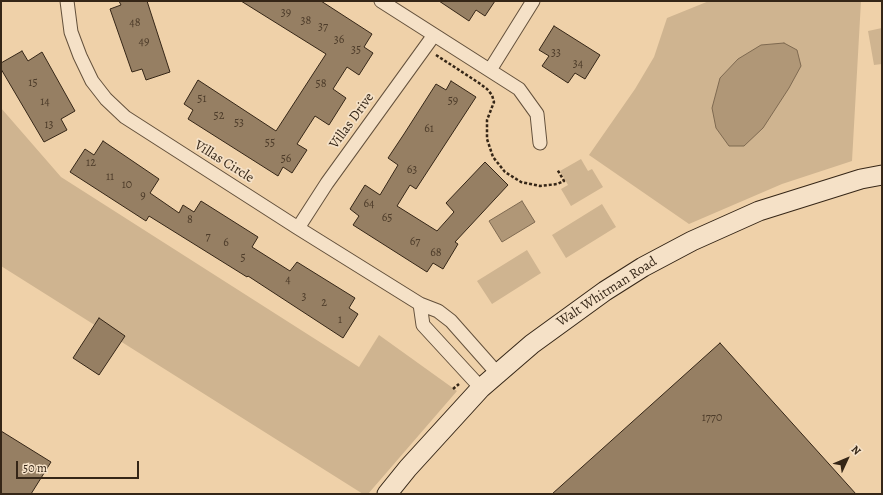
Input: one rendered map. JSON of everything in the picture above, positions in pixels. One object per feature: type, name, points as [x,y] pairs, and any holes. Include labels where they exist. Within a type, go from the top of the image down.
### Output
[{"type":"main road","name":"Walt Whitman Road","points":[[387,494],[408,468],[481,388],[497,373],[532,344],[605,290],[643,267],[692,241],[759,211],[861,179],[882,175]]},
{"type":"street","name":"Villas Circle","points":[[67,1],[71,32],[92,81],[106,99],[124,117],[420,304],[438,311],[451,321],[497,373]]},
{"type":"street","points":[[381,1],[519,89],[537,114],[540,143]]},
{"type":"street","points":[[490,70],[533,1]]},
{"type":"street","name":"Villas Drive","points":[[298,228],[327,183],[434,35]]},
{"type":"street","points":[[420,304],[423,325],[481,388]]},
{"type":"path","points":[[435,55],[479,83],[492,95],[494,102],[487,120],[487,139],[493,157],[505,172],[521,182],[540,186],[557,184],[564,181],[557,169]]},
{"type":"shaded area","points":[[709,1],[861,1],[852,161],[782,184],[689,224],[589,155],[635,89],[654,57],[667,18]]},
{"type":"shaded area","points":[[882,28],[882,64],[874,65],[868,31]]},
{"type":"shaded area","points":[[784,43],[797,50],[801,66],[789,88],[763,128],[744,146],[729,146],[716,128],[712,108],[720,78],[738,59],[761,45]]},
{"type":"shaded area","points":[[1,108],[61,177],[359,367],[379,335],[457,391],[368,494],[363,494],[1,266]]},
{"type":"shaded area","points":[[581,159],[588,171],[592,169],[603,187],[571,206],[561,189],[568,185],[560,171]]},
{"type":"shaded area","points":[[522,201],[535,222],[502,242],[489,221]]},
{"type":"shaded area","points":[[602,204],[616,227],[566,258],[552,235]]},
{"type":"shaded area","points":[[527,250],[541,273],[492,304],[477,281]]},
{"type":"building","points":[[119,1],[147,1],[170,72],[146,80],[142,69],[132,72],[110,9],[121,5]]},
{"type":"building","points":[[241,1],[321,1],[372,34],[364,47],[373,53],[359,75],[347,67],[333,89],[346,98],[329,125],[315,116],[297,144],[307,150],[292,173],[283,167],[278,176],[188,119],[193,110],[184,104],[198,80],[276,131],[326,54]]},
{"type":"building","points":[[439,1],[495,1],[485,16],[476,10],[469,21]]},
{"type":"building","points":[[554,26],[600,55],[585,79],[575,73],[568,83],[542,66],[549,56],[539,50]]},
{"type":"building","points":[[22,51],[28,61],[42,52],[75,111],[61,119],[67,130],[44,142],[1,69],[1,63]]},
{"type":"building","points":[[451,81],[476,97],[416,189],[410,185],[397,206],[437,231],[454,212],[446,203],[485,162],[508,185],[455,242],[458,244],[443,269],[433,263],[427,272],[353,225],[359,216],[350,209],[365,185],[380,195],[398,165],[388,158],[436,84],[446,90]]},
{"type":"building","points":[[103,141],[159,179],[150,193],[179,213],[183,205],[194,212],[201,201],[258,237],[252,247],[290,271],[297,262],[355,298],[349,308],[358,314],[343,338],[248,276],[247,277],[149,216],[146,221],[70,172],[85,149],[94,155]]},
{"type":"building","points":[[99,318],[125,336],[99,375],[73,358]]},
{"type":"building","points":[[720,343],[856,494],[552,494]]},
{"type":"building","points":[[1,431],[51,462],[31,494],[1,494]]}]
